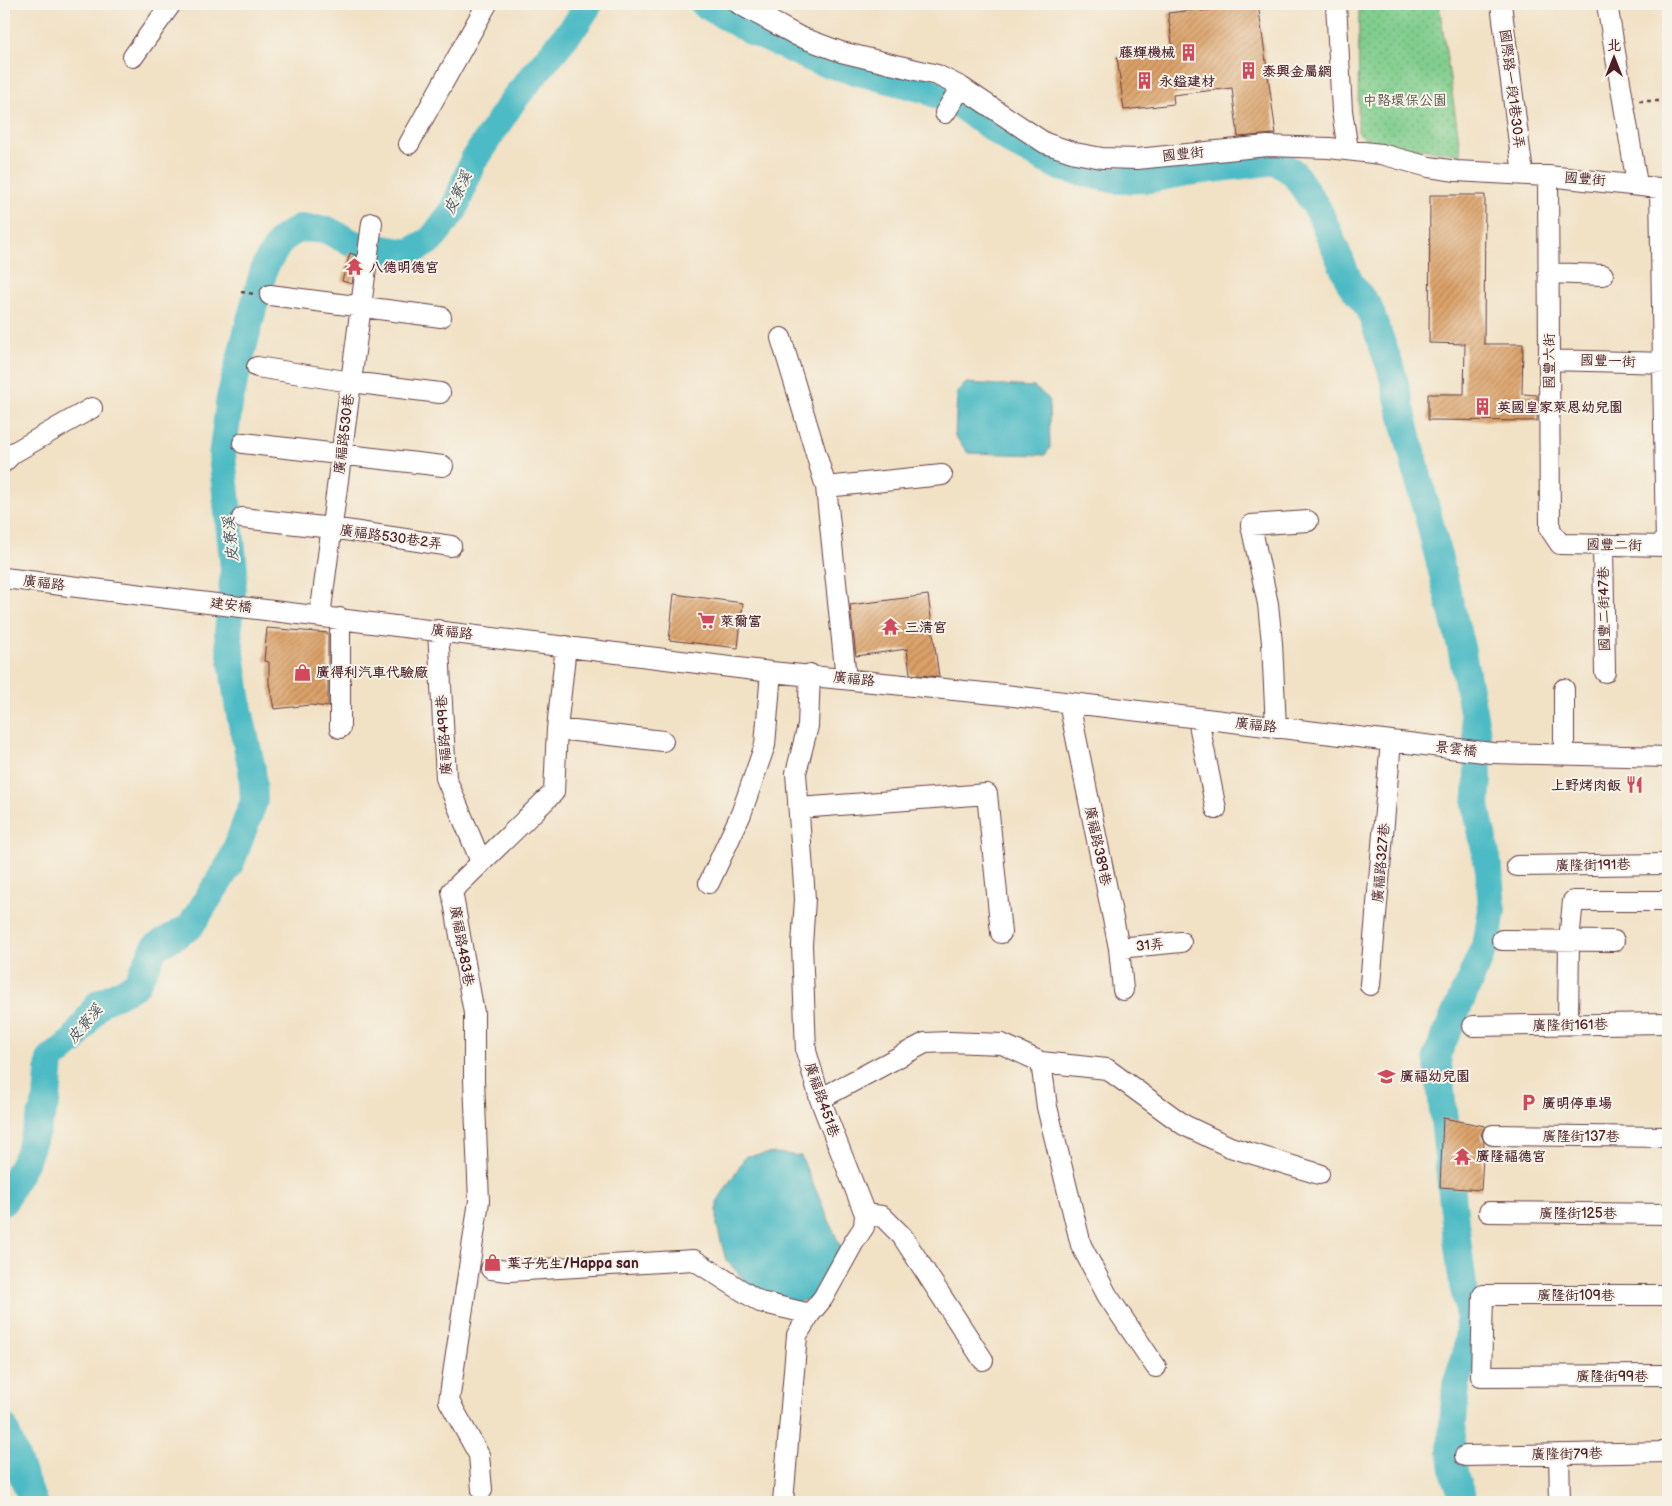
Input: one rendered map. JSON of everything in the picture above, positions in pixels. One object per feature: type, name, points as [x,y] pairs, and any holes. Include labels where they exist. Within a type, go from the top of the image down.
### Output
[{"type":"street","points":[[133,57],[171,4]]},
{"type":"street","points":[[409,144],[487,4]]},
{"type":"street","name":"國豐街","points":[[738,4],[798,36],[841,52],[937,75],[961,87],[1045,143],[1074,153],[1102,158],[1137,159],[1267,146],[1348,150],[1381,154],[1429,168],[1548,176],[1664,188]]},
{"type":"street","points":[[1336,4],[1342,111],[1348,150]]},
{"type":"street","name":"國際路一段1巷30弄","points":[[1501,4],[1523,174]]},
{"type":"street","points":[[1607,4],[1637,184]]},
{"type":"street","points":[[945,112],[961,87]]},
{"type":"street","name":"國豐六街","points":[[1548,176],[1550,529],[1560,544]]},
{"type":"street","points":[[1664,188],[1667,546]]},
{"type":"street","name":"廣福路530巷","points":[[340,728],[330,617],[332,528],[372,224]]},
{"type":"street","points":[[1548,273],[1604,275]]},
{"type":"street","points":[[270,295],[441,316]]},
{"type":"street","points":[[780,338],[826,488],[846,678]]},
{"type":"street","name":"國豐一街","points":[[1548,360],[1666,363]]},
{"type":"street","points":[[257,367],[351,382],[440,393]]},
{"type":"street","points":[[4,462],[13,453],[92,408]]},
{"type":"street","points":[[243,443],[443,466]]},
{"type":"street","points":[[826,488],[942,475]]},
{"type":"street","name":"廣福路530巷2弄","points":[[242,518],[332,528],[451,546]]},
{"type":"street","points":[[1276,728],[1268,604],[1251,525],[1308,521]]},
{"type":"street","name":"國豐二街","points":[[1560,544],[1667,546]]},
{"type":"street","name":"國豐二街47巷","points":[[1602,545],[1605,672]]},
{"type":"street","name":"廣福路","points":[[4,578],[173,599]]},
{"type":"street","name":"建安橋","points":[[173,599],[288,612]]},
{"type":"street","name":"廣福路","points":[[288,612],[771,672],[810,674],[1420,744]]},
{"type":"street","name":"廣福路499巷","points":[[438,630],[446,778],[481,862]]},
{"type":"street","name":"廣福路483巷","points":[[482,1490],[479,1454],[449,1401],[479,1201],[474,1080],[474,1013],[452,891],[554,792],[557,729],[566,646]]},
{"type":"street","points":[[709,883],[741,814],[765,745],[771,672]]},
{"type":"street","name":"廣福路451巷","points":[[810,674],[808,726],[796,773],[805,899],[802,945],[806,1051],[820,1099],[865,1214]]},
{"type":"street","points":[[1564,689],[1564,755],[1668,757]]},
{"type":"street","name":"廣福路389巷","points":[[1069,703],[1119,948],[1123,990]]},
{"type":"street","points":[[1198,719],[1216,809]]},
{"type":"street","points":[[557,729],[662,741]]},
{"type":"street","name":"廣福路327巷","points":[[1370,985],[1391,740]]},
{"type":"street","name":"景雲橋","points":[[1420,744],[1492,753],[1564,755]]},
{"type":"street","points":[[799,808],[987,794],[1001,933]]},
{"type":"street","name":"廣隆街191巷","points":[[1517,866],[1668,864]]},
{"type":"street","points":[[1568,1025],[1569,940],[1573,901],[1668,901]]},
{"type":"street","points":[[1502,940],[1614,941]]},
{"type":"street","name":"31弄","points":[[1119,948],[1182,942]]},
{"type":"street","name":"廣隆街161巷","points":[[1473,1026],[1668,1023]]},
{"type":"street","points":[[820,1099],[925,1043],[1002,1044],[1041,1062],[1107,1069],[1184,1125],[1230,1147],[1319,1174]]},
{"type":"street","points":[[1041,1062],[1047,1106],[1081,1245],[1108,1294],[1156,1367]]},
{"type":"street","name":"廣隆街137巷","points":[[1493,1135],[1668,1136]]},
{"type":"street","name":"廣隆街125巷","points":[[1489,1212],[1668,1214]]},
{"type":"street","points":[[783,1502],[796,1335],[823,1298],[864,1227],[865,1214],[882,1216],[902,1236],[983,1360]]},
{"type":"street","points":[[491,1269],[509,1271],[694,1260],[760,1302],[810,1314]]},
{"type":"street","name":"廣隆街109巷","points":[[1480,1376],[1483,1295],[1668,1295]]},
{"type":"street","name":"廣隆街99巷","points":[[1480,1376],[1668,1376]]},
{"type":"street","name":"廣隆街79巷","points":[[1465,1456],[1668,1452]]},
{"type":"street","points":[[1559,1454],[1560,1502]]},
{"type":"path","points":[[1623,102],[1668,101]]},
{"type":"green space","name":"中路環保公園","points":[[1354,4],[1439,4],[1461,154],[1369,143],[1358,132],[1359,9]]},
{"type":"water","points":[[966,383],[1034,387],[1049,399],[1050,448],[1045,455],[968,453],[955,436],[957,392]]},
{"type":"water","points":[[776,1153],[801,1156],[841,1248],[817,1295],[792,1305],[761,1298],[726,1260],[717,1226],[717,1202],[746,1156]]},
{"type":"building","points":[[1258,4],[1276,134],[1238,137],[1232,88],[1173,95],[1174,104],[1124,110],[1117,57],[1173,51],[1168,13],[1201,9],[1201,11]]},
{"type":"building","points":[[1430,195],[1485,195],[1484,344],[1523,344],[1522,394],[1537,395],[1537,421],[1428,420],[1428,394],[1464,394],[1465,344],[1429,343]]},
{"type":"building","points":[[350,253],[356,255],[352,284],[342,281]]},
{"type":"building","name":"萊爾富","points":[[674,594],[743,603],[738,648],[669,640]]},
{"type":"building","name":"三清宮","points":[[928,595],[939,677],[910,674],[907,649],[856,656],[850,605]]},
{"type":"building","name":"廣得利汽車代驗廠","points":[[267,628],[328,633],[328,707],[310,705],[274,709],[269,683],[269,662],[264,661]]},
{"type":"building","name":"廣隆福德宮","points":[[1443,1118],[1485,1126],[1481,1134],[1484,1142],[1481,1190],[1440,1187]]},
{"type":"waterway","name":"皮寮溪","points":[[4,1201],[27,1157],[47,1099],[50,1060],[74,1040],[98,1004],[136,985],[155,947],[190,927],[231,862],[254,801],[252,769],[239,710],[228,633],[234,569],[222,456],[230,398],[265,266],[282,239],[300,228],[327,230],[354,244],[408,253],[431,240],[454,210],[473,161],[514,99],[576,24],[589,4]]},
{"type":"waterway","points":[[704,4],[751,31],[817,61],[927,90],[961,106],[1015,144],[1060,167],[1117,180],[1150,179],[1187,172],[1276,161],[1294,173],[1319,211],[1350,283],[1369,308],[1391,369],[1461,647],[1477,733],[1478,780],[1476,805],[1489,870],[1492,909],[1487,941],[1437,1055],[1456,1231],[1463,1285],[1468,1307],[1469,1327],[1466,1355],[1456,1385],[1451,1450],[1455,1477],[1464,1502]]},
{"type":"waterway","name":"皮寮溪","points":[[4,1427],[33,1502]]},
{"type":"place","name":"藤輝機械","points":[[1189,52]]},
{"type":"place","name":"泰興金屬網","points":[[1248,71]]},
{"type":"place","name":"永鎰建材","points":[[1145,81]]},
{"type":"place","name":"八德明德宮","points":[[355,267]]},
{"type":"place","name":"英國皇家萊恩幼兒園","points":[[1483,407]]},
{"type":"place","name":"萊爾富","points":[[706,621]]},
{"type":"place","name":"三清宮","points":[[891,627]]},
{"type":"place","name":"廣得利汽車代驗廠","points":[[302,672]]},
{"type":"place","name":"上野烤肉飯","points":[[1635,785]]},
{"type":"place","name":"廣福幼兒園","points":[[1386,1076]]},
{"type":"place","name":"廣明停車場","points":[[1528,1103]]},
{"type":"place","name":"廣隆福德宮","points":[[1462,1156]]},
{"type":"place","name":"葉子先生/Happa san","points":[[493,1263]]}]
